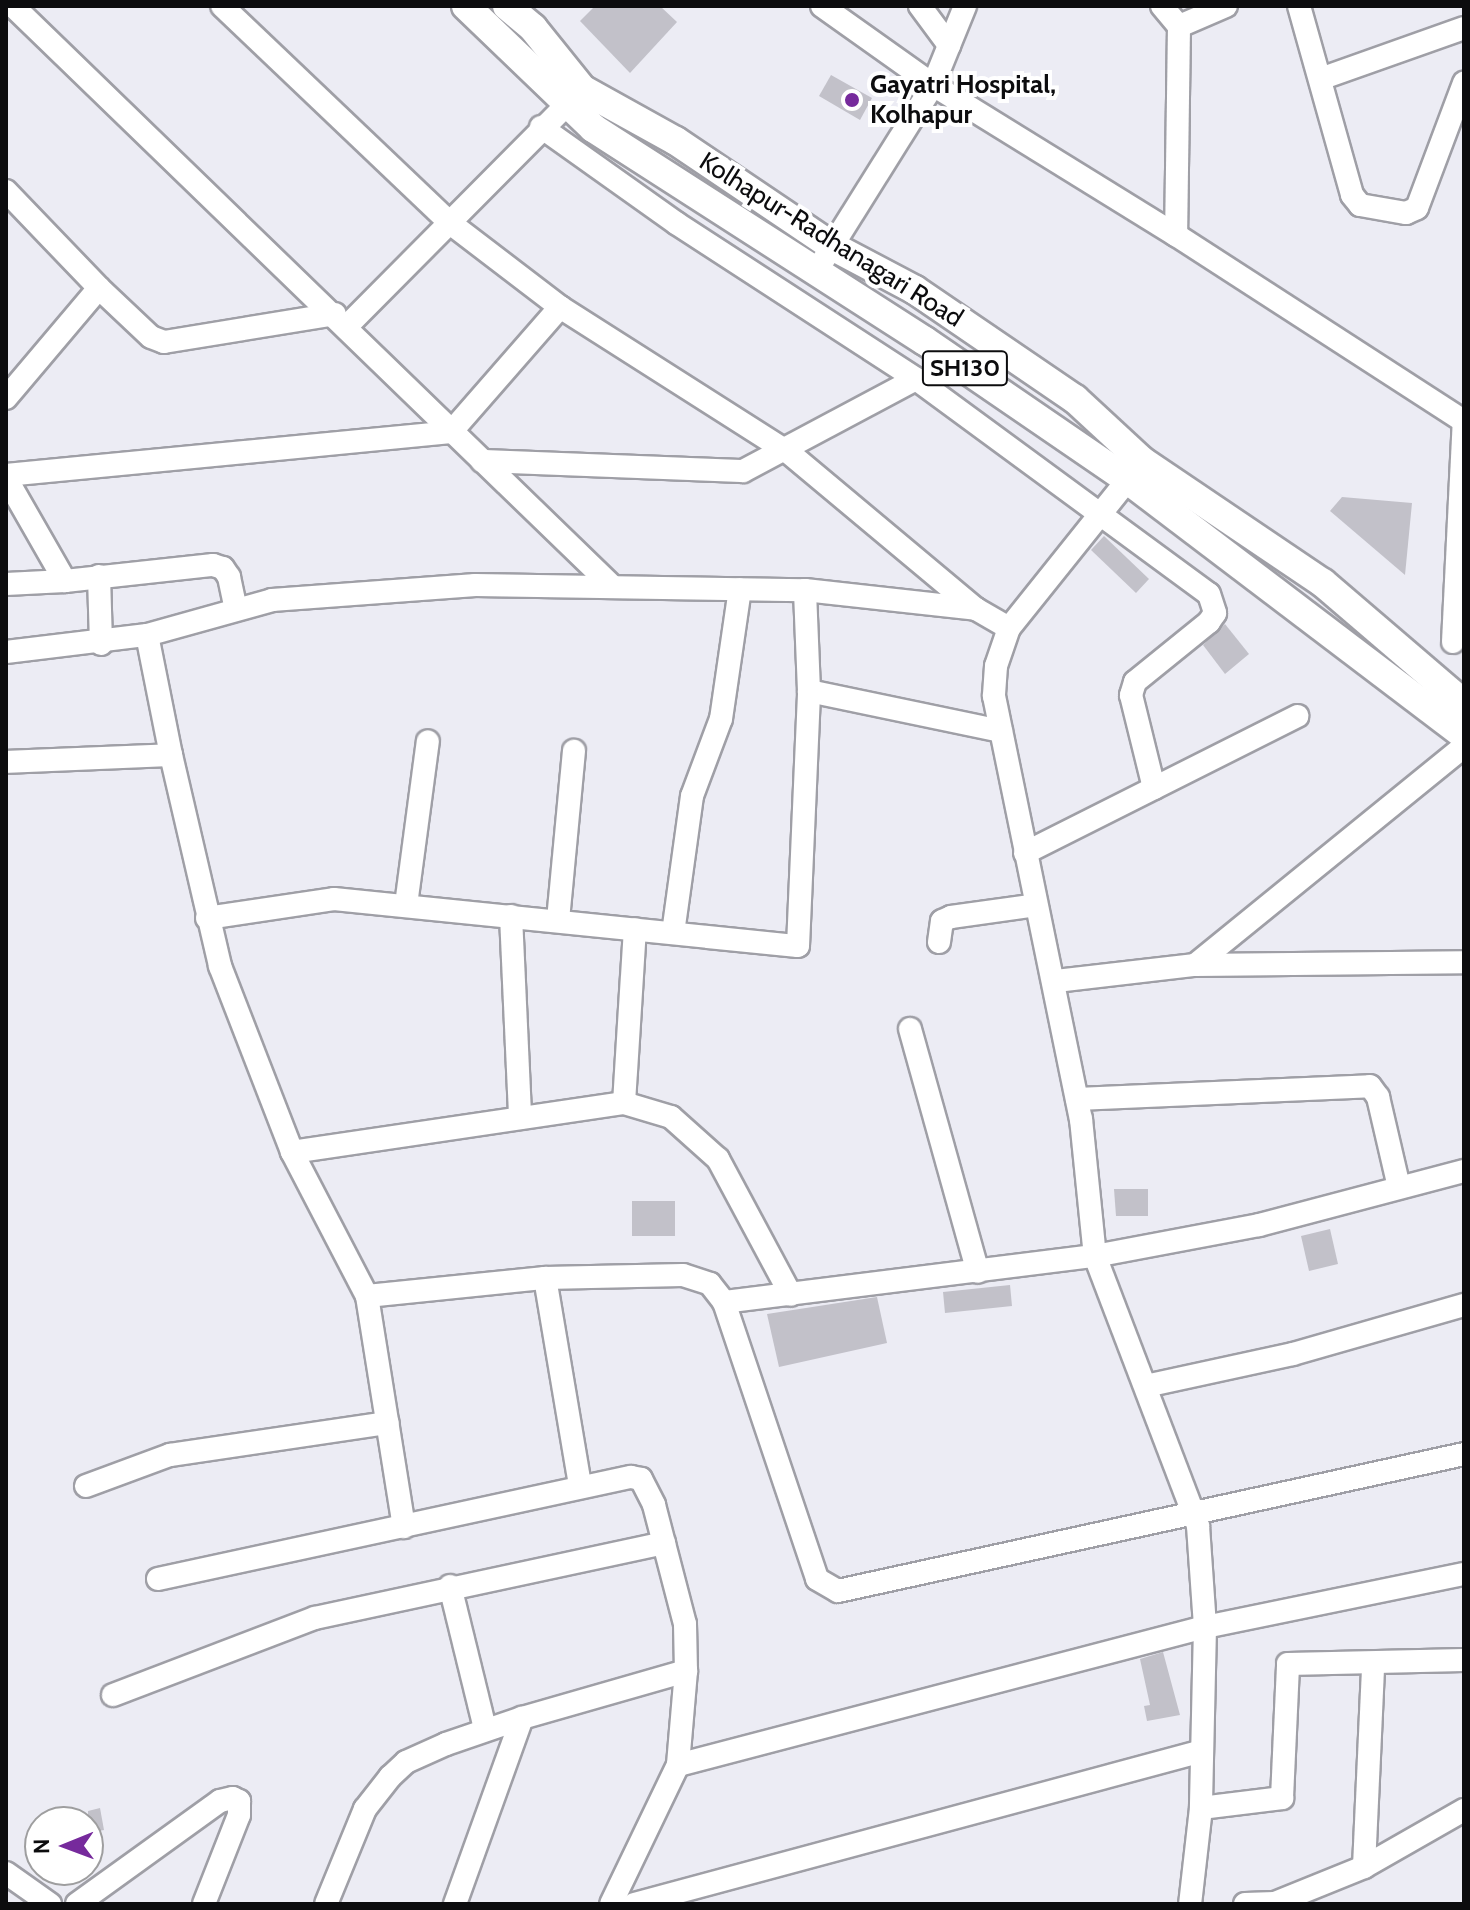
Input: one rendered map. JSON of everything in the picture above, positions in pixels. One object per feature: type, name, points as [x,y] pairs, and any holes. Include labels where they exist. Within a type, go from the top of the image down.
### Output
[{"type":"main road","name":"SH130","points":[[466,6],[574,97],[593,128],[817,273],[1135,470],[1464,735]]},
{"type":"main road","name":"Kolhapur-Radhanagari Road","points":[[507,6],[533,28],[574,97],[676,141],[830,245],[915,290],[1075,399],[1135,470],[1323,583],[1464,704]]},
{"type":"street","points":[[13,6],[341,319],[451,432],[612,586]]},
{"type":"street","points":[[222,6],[449,222],[560,307],[788,452],[976,609],[1009,628]]},
{"type":"street","points":[[822,6],[933,85],[1176,235],[1464,420],[1453,642]]},
{"type":"street","points":[[920,6],[949,45]]},
{"type":"street","points":[[817,273],[830,245],[933,85],[965,6]]},
{"type":"street","points":[[1162,6],[1181,16],[1226,6]]},
{"type":"street","points":[[1299,6],[1323,78],[1352,195],[1373,210],[1406,213],[1417,208],[1464,83]]},
{"type":"street","points":[[1176,235],[1181,16]]},
{"type":"street","points":[[1323,78],[1464,28]]},
{"type":"street","points":[[6,191],[99,288],[151,337],[164,342],[341,319],[449,222],[574,97]]},
{"type":"street","points":[[541,127],[676,223],[916,379],[1214,603],[1209,622],[1135,682],[1131,711],[1154,788]]},
{"type":"street","points":[[6,398],[99,288]]},
{"type":"street","points":[[65,581],[6,477],[451,432],[560,307]]},
{"type":"street","points":[[482,461],[743,471],[788,452],[916,379]]},
{"type":"street","points":[[1135,470],[1101,517],[1009,628],[994,682],[1025,853],[1056,981],[1077,1099],[1095,1256],[1193,1510],[1205,1627],[1201,1808],[1190,1904]]},
{"type":"street","points":[[6,584],[223,568],[236,609]]},
{"type":"street","points":[[99,576],[101,644]]},
{"type":"street","points":[[6,652],[101,644],[147,635],[272,600],[475,585],[805,590],[976,609]]},
{"type":"street","points":[[673,933],[692,796],[719,726],[740,589]]},
{"type":"street","points":[[207,918],[316,899],[406,905],[798,946],[809,691],[805,590]]},
{"type":"street","points":[[147,635],[207,918],[292,1152],[367,1296],[404,1527]]},
{"type":"street","points":[[809,691],[1001,731]]},
{"type":"street","points":[[1025,853],[1297,716]]},
{"type":"street","points":[[406,905],[428,741]]},
{"type":"street","points":[[1195,965],[1464,746]]},
{"type":"street","points":[[558,920],[574,751]]},
{"type":"street","points":[[6,762],[171,755]]},
{"type":"street","points":[[939,942],[938,929],[951,917],[1036,905]]},
{"type":"street","points":[[511,916],[520,1118]]},
{"type":"street","points":[[624,1103],[635,929]]},
{"type":"street","points":[[1056,981],[1195,965],[1464,962]]},
{"type":"street","points":[[910,1029],[978,1272]]},
{"type":"street","points":[[1077,1099],[1370,1086],[1378,1097],[1399,1187]]},
{"type":"street","points":[[292,1152],[624,1103],[671,1117],[718,1159],[791,1295]]},
{"type":"street","points":[[724,1302],[1095,1256],[1259,1225],[1464,1171]]},
{"type":"street","points":[[367,1296],[545,1278],[683,1275],[710,1284],[724,1302],[817,1579],[826,1588],[849,1589],[1193,1510],[1464,1454]]},
{"type":"street","points":[[545,1278],[580,1486]]},
{"type":"street","points":[[1146,1386],[1293,1354],[1464,1305]]},
{"type":"street","points":[[86,1486],[170,1455],[388,1423]]},
{"type":"street","points":[[158,1579],[580,1486],[641,1479],[664,1543],[685,1624],[686,1671],[678,1765],[611,1904]]},
{"type":"street","points":[[113,1695],[315,1618],[450,1586],[664,1543]]},
{"type":"street","points":[[678,1765],[1205,1627],[1464,1574]]},
{"type":"street","points":[[450,1586],[485,1729]]},
{"type":"street","points":[[1201,1808],[1282,1798],[1288,1664],[1373,1665],[1464,1660]]},
{"type":"street","points":[[1364,1867],[1373,1665]]},
{"type":"street","points":[[326,1904],[365,1809],[406,1762],[485,1729],[686,1671]]},
{"type":"street","points":[[455,1904],[522,1718]]},
{"type":"street","points":[[634,1904],[1202,1751]]},
{"type":"street","points":[[77,1904],[220,1801],[233,1798],[239,1801],[239,1815],[204,1904]]},
{"type":"street","points":[[1245,1904],[1275,1903],[1364,1867],[1464,1810]]},
{"type":"street","points":[[6,1873],[50,1904]]},
{"type":"building","points":[[595,6],[660,6],[677,22],[630,73],[580,21]]},
{"type":"building","points":[[831,75],[872,98],[860,120],[819,96]]},
{"type":"building","points":[[1342,497],[1412,503],[1405,575],[1330,511]]},
{"type":"building","points":[[1104,536],[1149,579],[1136,593],[1091,550]]},
{"type":"building","points":[[1225,624],[1249,654],[1225,674],[1203,645]]},
{"type":"building","points":[[1114,1189],[1148,1189],[1148,1216],[1116,1216]]},
{"type":"building","points":[[632,1201],[675,1201],[675,1236],[632,1236]]},
{"type":"building","points":[[1330,1229],[1338,1264],[1309,1271],[1301,1236]]},
{"type":"building","points":[[1010,1285],[1012,1306],[945,1313],[943,1292]]},
{"type":"building","points":[[877,1297],[887,1343],[779,1367],[767,1314]]},
{"type":"building","points":[[1163,1652],[1180,1715],[1147,1721],[1144,1706],[1150,1705],[1140,1659]]},
{"type":"place","name":"Gayatri Hospital, Kolhapur","points":[[852,100]]}]
